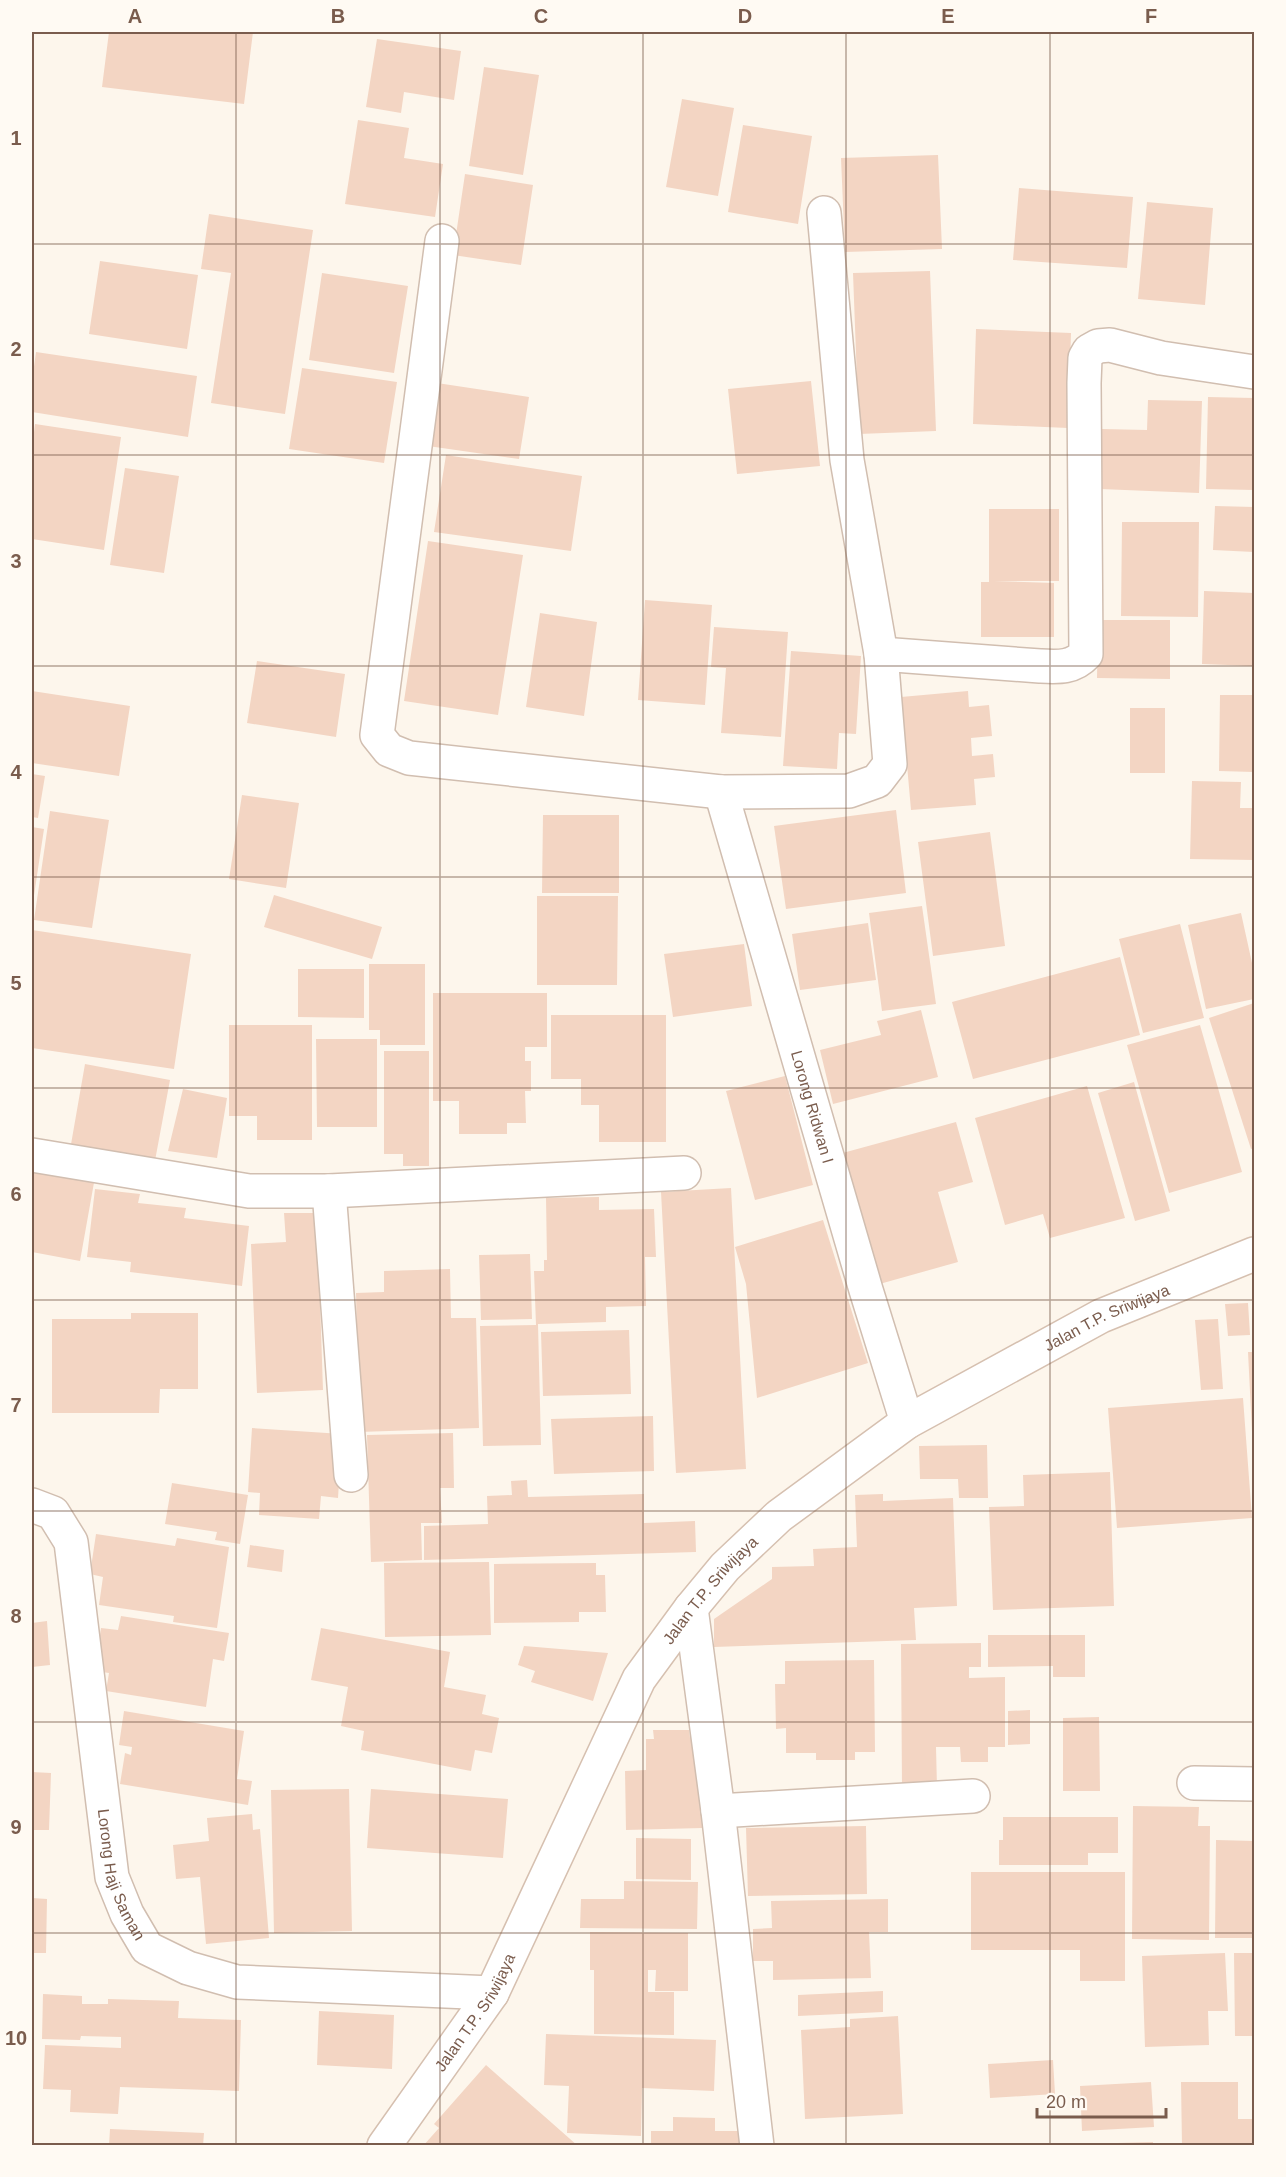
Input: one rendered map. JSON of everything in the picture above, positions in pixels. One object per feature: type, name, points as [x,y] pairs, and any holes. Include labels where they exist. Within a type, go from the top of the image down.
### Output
[{"type":"street","points":[[441,241],[376,735],[389,750],[409,758],[721,792],[849,791],[877,781],[890,764],[881,654],[847,460],[824,213]]},
{"type":"street","points":[[881,654],[1040,666],[1063,667],[1078,663],[1086,654],[1084,383],[1085,358],[1089,351],[1098,346],[1110,345],[1161,358],[1254,372]]},
{"type":"street","name":"Lorong Ridwan I","points":[[721,792],[866,1290],[907,1422]]},
{"type":"street","points":[[32,1155],[249,1191],[329,1191],[684,1173]]},
{"type":"street","points":[[329,1191],[351,1475]]},
{"type":"street","name":"Jalan T.P. Sriwijaya","points":[[384,2145],[492,1993],[639,1679],[691,1608],[725,1567],[779,1516],[907,1422],[1101,1316],[1254,1254]]},
{"type":"street","name":"Lorong Haji Saman","points":[[32,1505],[53,1513],[71,1542],[112,1877],[127,1914],[147,1948],[188,1968],[237,1982],[492,1993]]},
{"type":"street","points":[[691,1608],[758,2145]]},
{"type":"street","points":[[1194,1783],[1254,1784]]},
{"type":"street","points":[[718,1811],[973,1796]]},
{"type":"building","points":[[109,32],[253,32],[244,104],[102,87]]},
{"type":"building","points":[[377,39],[461,51],[454,100],[404,92],[401,113],[366,107]]},
{"type":"building","points":[[484,67],[539,75],[523,175],[469,166]]},
{"type":"building","points":[[682,99],[734,108],[718,196],[666,187]]},
{"type":"building","points":[[358,120],[409,128],[404,158],[443,164],[435,217],[345,204]]},
{"type":"building","points":[[743,125],[812,136],[798,224],[728,212]]},
{"type":"building","points":[[938,155],[942,249],[845,252],[841,158]]},
{"type":"building","points":[[465,174],[533,185],[521,265],[453,255]]},
{"type":"building","points":[[1019,188],[1133,197],[1127,268],[1013,260]]},
{"type":"building","points":[[1147,202],[1213,208],[1205,305],[1138,299]]},
{"type":"building","points":[[209,214],[313,230],[285,414],[211,403],[231,273],[201,269]]},
{"type":"building","points":[[100,261],[198,275],[187,349],[89,334]]},
{"type":"building","points":[[930,271],[936,431],[859,434],[853,273]]},
{"type":"building","points":[[322,273],[408,286],[394,373],[309,360]]},
{"type":"building","points":[[976,329],[1071,333],[1068,428],[973,424]]},
{"type":"building","points":[[36,352],[197,376],[188,437],[32,412],[32,381]]},
{"type":"building","points":[[302,368],[397,382],[384,463],[289,449]]},
{"type":"building","points":[[811,381],[820,466],[737,474],[728,389]]},
{"type":"building","points":[[437,383],[529,397],[519,459],[428,446]]},
{"type":"building","points":[[1208,397],[1254,398],[1254,490],[1206,489]]},
{"type":"building","points":[[1148,400],[1202,401],[1199,493],[1100,489],[1102,429],[1147,430]]},
{"type":"building","points":[[35,424],[121,437],[104,550],[32,539],[32,449]]},
{"type":"building","points":[[446,455],[582,476],[571,551],[434,532]]},
{"type":"building","points":[[125,468],[179,476],[164,573],[110,565]]},
{"type":"building","points":[[1215,506],[1254,507],[1254,552],[1213,550]]},
{"type":"building","points":[[989,509],[1059,509],[1059,581],[994,581],[1054,583],[1054,637],[981,637],[981,582],[989,582]]},
{"type":"building","points":[[1122,522],[1199,522],[1198,617],[1121,616]]},
{"type":"building","points":[[428,541],[523,555],[498,715],[404,701]]},
{"type":"building","points":[[1204,591],[1254,593],[1254,666],[1202,664]]},
{"type":"building","points":[[645,600],[712,605],[705,705],[638,700]]},
{"type":"building","points":[[540,613],[597,622],[584,716],[526,707]]},
{"type":"building","points":[[1098,620],[1170,620],[1170,679],[1097,678]]},
{"type":"building","points":[[714,627],[788,632],[781,737],[721,733],[726,668],[711,667]]},
{"type":"building","points":[[791,651],[861,656],[856,734],[839,733],[837,769],[783,766]]},
{"type":"building","points":[[257,661],[345,674],[336,737],[247,723]]},
{"type":"building","points":[[32,691],[130,706],[119,776],[32,763]]},
{"type":"building","points":[[968,691],[969,707],[989,705],[992,736],[971,738],[972,756],[993,754],[995,777],[974,779],[976,805],[911,810],[901,697]]},
{"type":"building","points":[[1220,695],[1254,695],[1254,772],[1219,771]]},
{"type":"building","points":[[1130,708],[1165,708],[1165,773],[1130,773]]},
{"type":"building","points":[[32,774],[45,776],[38,818],[32,817]]},
{"type":"building","points":[[1192,781],[1241,782],[1240,808],[1254,808],[1254,860],[1190,859]]},
{"type":"building","points":[[242,795],[299,803],[286,888],[229,879]]},
{"type":"building","points":[[896,810],[906,893],[786,909],[774,826]]},
{"type":"building","points":[[50,811],[109,820],[92,928],[34,920]]},
{"type":"building","points":[[543,815],[619,815],[619,893],[542,893]]},
{"type":"building","points":[[32,827],[44,829],[33,902],[32,902]]},
{"type":"building","points":[[990,832],[1005,946],[933,956],[918,842]]},
{"type":"building","points":[[274,895],[382,927],[372,959],[264,927]]},
{"type":"building","points":[[537,896],[618,896],[617,985],[537,985]]},
{"type":"building","points":[[922,906],[936,1004],[882,1011],[869,913]]},
{"type":"building","points":[[1241,913],[1254,972],[1254,999],[1206,1009],[1188,925]]},
{"type":"building","points":[[868,923],[876,980],[800,990],[792,934]]},
{"type":"building","points":[[1180,924],[1204,1018],[1143,1033],[1119,939]]},
{"type":"building","points":[[32,930],[191,954],[174,1069],[32,1048]]},
{"type":"building","points":[[744,944],[752,1006],[673,1017],[664,954]]},
{"type":"building","points":[[1120,957],[1140,1035],[973,1079],[952,1002]]},
{"type":"building","points":[[369,964],[425,964],[425,1045],[380,1045],[380,1030],[369,1030]]},
{"type":"building","points":[[298,969],[364,969],[364,1018],[298,1017]]},
{"type":"building","points":[[433,993],[547,993],[547,1047],[525,1047],[525,1061],[531,1061],[531,1091],[525,1091],[526,1123],[507,1123],[507,1134],[459,1134],[459,1101],[433,1101]]},
{"type":"building","points":[[1254,1003],[1254,1148],[1251,1149],[1209,1018]]},
{"type":"building","points":[[921,1010],[938,1077],[833,1104],[820,1050],[881,1035],[877,1021]]},
{"type":"building","points":[[551,1015],[666,1015],[666,1142],[599,1142],[599,1105],[581,1105],[581,1079],[551,1079]]},
{"type":"building","points":[[229,1025],[312,1025],[312,1140],[257,1140],[257,1116],[229,1116]]},
{"type":"building","points":[[1200,1025],[1242,1172],[1169,1193],[1127,1045]]},
{"type":"building","points":[[316,1039],[377,1039],[377,1127],[317,1127]]},
{"type":"building","points":[[384,1051],[429,1051],[429,1166],[403,1166],[403,1154],[384,1154]]},
{"type":"building","points":[[85,1064],[170,1080],[154,1166],[70,1150]]},
{"type":"building","points":[[785,1076],[813,1185],[755,1200],[726,1091]]},
{"type":"building","points":[[1134,1082],[1170,1211],[1135,1221],[1098,1093]]},
{"type":"building","points":[[1087,1086],[1125,1218],[1050,1238],[1043,1214],[1005,1225],[975,1118]]},
{"type":"building","points":[[183,1089],[227,1098],[217,1158],[168,1151]]},
{"type":"building","points":[[956,1122],[973,1182],[938,1192],[958,1262],[876,1285],[839,1154]]},
{"type":"building","points":[[32,1165],[95,1177],[80,1261],[32,1252]]},
{"type":"building","points":[[731,1188],[746,1469],[676,1473],[661,1192]]},
{"type":"building","points":[[95,1189],[140,1194],[138,1203],[186,1208],[184,1218],[249,1226],[242,1286],[130,1272],[131,1262],[87,1257]]},
{"type":"building","points":[[599,1197],[599,1210],[654,1209],[656,1257],[645,1257],[646,1306],[606,1307],[606,1322],[538,1324],[541,1445],[483,1446],[480,1326],[536,1325],[534,1271],[544,1271],[544,1260],[547,1260],[546,1198]]},
{"type":"building","points":[[284,1213],[317,1213],[323,1390],[257,1393],[251,1244],[286,1242]]},
{"type":"building","points":[[823,1220],[868,1363],[757,1398],[746,1284],[735,1247]]},
{"type":"building","points":[[530,1254],[532,1319],[481,1320],[479,1255]]},
{"type":"building","points":[[450,1269],[451,1318],[476,1318],[479,1428],[359,1432],[356,1293],[384,1292],[384,1271]]},
{"type":"building","points":[[1248,1303],[1250,1335],[1228,1336],[1225,1304]]},
{"type":"building","points":[[131,1313],[198,1313],[198,1389],[160,1389],[159,1413],[52,1413],[52,1319],[131,1319]]},
{"type":"building","points":[[1218,1319],[1223,1389],[1201,1390],[1195,1320]]},
{"type":"building","points":[[629,1330],[631,1394],[543,1396],[541,1332]]},
{"type":"building","points":[[1248,1352],[1254,1352],[1254,1452],[1253,1452]]},
{"type":"building","points":[[1243,1398],[1252,1518],[1117,1528],[1108,1408]]},
{"type":"building","points":[[653,1416],[654,1471],[554,1474],[551,1419]]},
{"type":"building","points":[[252,1428],[342,1434],[338,1498],[321,1496],[319,1519],[259,1515],[260,1493],[248,1492]]},
{"type":"building","points":[[453,1433],[454,1488],[440,1488],[442,1523],[421,1523],[422,1560],[371,1562],[367,1435]]},
{"type":"building","points":[[987,1445],[988,1498],[959,1498],[958,1479],[920,1479],[919,1446]]},
{"type":"building","points":[[1110,1472],[1114,1606],[993,1610],[989,1507],[1024,1506],[1023,1475]]},
{"type":"building","points":[[527,1480],[528,1497],[644,1494],[644,1523],[695,1521],[696,1552],[424,1560],[424,1526],[488,1524],[487,1496],[512,1495],[511,1481]]},
{"type":"building","points":[[172,1483],[248,1495],[240,1544],[215,1540],[217,1532],[165,1524]]},
{"type":"building","points":[[883,1494],[883,1501],[953,1498],[957,1606],[914,1608],[916,1640],[714,1647],[714,1619],[772,1579],[772,1567],[814,1566],[813,1549],[857,1547],[855,1495]]},
{"type":"building","points":[[96,1534],[175,1546],[177,1538],[229,1547],[217,1628],[173,1622],[174,1616],[99,1605],[103,1577],[90,1574]]},
{"type":"building","points":[[250,1545],[284,1550],[282,1572],[247,1567]]},
{"type":"building","points":[[489,1562],[491,1635],[385,1637],[384,1563]]},
{"type":"building","points":[[596,1563],[596,1575],[605,1575],[606,1612],[579,1612],[579,1622],[494,1623],[494,1564]]},
{"type":"building","points":[[121,1616],[229,1633],[224,1661],[213,1659],[206,1707],[106,1691],[109,1673],[95,1671],[101,1628],[118,1630]]},
{"type":"building","points":[[47,1621],[50,1665],[32,1667],[32,1623]]},
{"type":"building","points":[[321,1628],[450,1652],[444,1687],[486,1695],[482,1714],[499,1718],[492,1753],[475,1750],[471,1771],[361,1750],[364,1731],[341,1726],[348,1687],[311,1680]]},
{"type":"building","points":[[988,1635],[1085,1635],[1085,1677],[1053,1677],[1053,1666],[988,1667]]},
{"type":"building","points":[[981,1643],[981,1667],[969,1667],[969,1678],[1005,1677],[1005,1747],[988,1747],[988,1762],[961,1762],[960,1747],[936,1747],[937,1787],[902,1787],[901,1644]]},
{"type":"building","points":[[524,1646],[608,1653],[593,1701],[531,1682],[535,1671],[518,1665]]},
{"type":"building","points":[[874,1660],[875,1752],[855,1752],[855,1760],[816,1760],[816,1753],[786,1753],[786,1728],[776,1729],[775,1684],[785,1684],[785,1661]]},
{"type":"building","points":[[1030,1710],[1030,1744],[1008,1745],[1008,1711]]},
{"type":"building","points":[[124,1711],[244,1731],[237,1779],[252,1781],[248,1805],[120,1784],[125,1753],[131,1755],[132,1747],[119,1745]]},
{"type":"building","points":[[1099,1717],[1100,1791],[1063,1791],[1063,1718]]},
{"type":"building","points":[[653,1730],[689,1730],[690,1738],[700,1738],[702,1828],[626,1830],[625,1771],[646,1770],[646,1739],[654,1739]]},
{"type":"building","points":[[32,1772],[51,1773],[49,1830],[32,1830]]},
{"type":"building","points":[[349,1789],[352,1931],[274,1933],[271,1790]]},
{"type":"building","points":[[371,1789],[508,1799],[503,1858],[367,1848]]},
{"type":"building","points":[[1133,1806],[1199,1807],[1198,1826],[1210,1826],[1209,1940],[1132,1939]]},
{"type":"building","points":[[252,1814],[253,1830],[260,1829],[269,1938],[206,1944],[200,1877],[176,1879],[173,1845],[209,1841],[207,1818]]},
{"type":"building","points":[[1003,1817],[1118,1817],[1118,1853],[1088,1853],[1088,1865],[999,1865],[999,1840],[1003,1840]]},
{"type":"building","points":[[866,1826],[867,1894],[748,1896],[746,1828]]},
{"type":"building","points":[[636,1838],[691,1839],[691,1880],[636,1879]]},
{"type":"building","points":[[1216,1840],[1254,1841],[1254,1938],[1215,1938]]},
{"type":"building","points":[[971,1872],[1125,1872],[1125,1981],[1080,1981],[1080,1950],[971,1950]]},
{"type":"building","points":[[624,1881],[698,1882],[697,1929],[580,1928],[581,1899],[624,1899]]},
{"type":"building","points":[[32,1898],[47,1899],[46,1953],[32,1953]]},
{"type":"building","points":[[888,1899],[888,1932],[869,1932],[871,1978],[773,1980],[773,1961],[753,1961],[753,1929],[772,1928],[771,1901]]},
{"type":"building","points":[[590,1932],[688,1933],[688,1991],[655,1991],[656,1970],[648,1970],[648,1992],[674,1992],[674,2035],[594,2034],[594,1970],[590,1970]]},
{"type":"building","points":[[1225,1953],[1228,2011],[1208,2011],[1209,2045],[1145,2047],[1142,1956]]},
{"type":"building","points":[[1234,1953],[1254,1953],[1254,2036],[1235,2036]]},
{"type":"building","points":[[883,1991],[883,2012],[798,2016],[798,1995]]},
{"type":"building","points":[[43,1994],[82,1996],[82,2004],[108,2004],[108,1999],[179,2001],[178,2018],[241,2020],[239,2091],[120,2087],[118,2114],[70,2112],[71,2090],[43,2089],[45,2045],[121,2048],[121,2037],[81,2036],[80,2040],[42,2039]]},
{"type":"building","points":[[319,2011],[394,2015],[392,2069],[317,2065]]},
{"type":"building","points":[[898,2016],[903,2114],[805,2119],[801,2030],[850,2027],[850,2019]]},
{"type":"building","points":[[546,2034],[716,2040],[714,2091],[642,2088],[641,2136],[567,2133],[569,2086],[544,2085]]},
{"type":"building","points":[[1053,2060],[1055,2094],[990,2098],[988,2064]]},
{"type":"building","points":[[486,2065],[578,2146],[423,2146],[439,2128],[434,2124]]},
{"type":"building","points":[[1151,2082],[1154,2127],[1082,2131],[1080,2086]]},
{"type":"building","points":[[1181,2082],[1238,2082],[1238,2119],[1254,2119],[1254,2146],[1182,2146]]},
{"type":"building","points":[[673,2117],[715,2118],[715,2131],[739,2131],[739,2146],[651,2146],[651,2131],[673,2131]]},
{"type":"building","points":[[110,2129],[204,2133],[203,2146],[109,2146]]},
{"type":"building","points":[[1153,2142],[1153,2146],[1081,2146],[1081,2144]]}]
